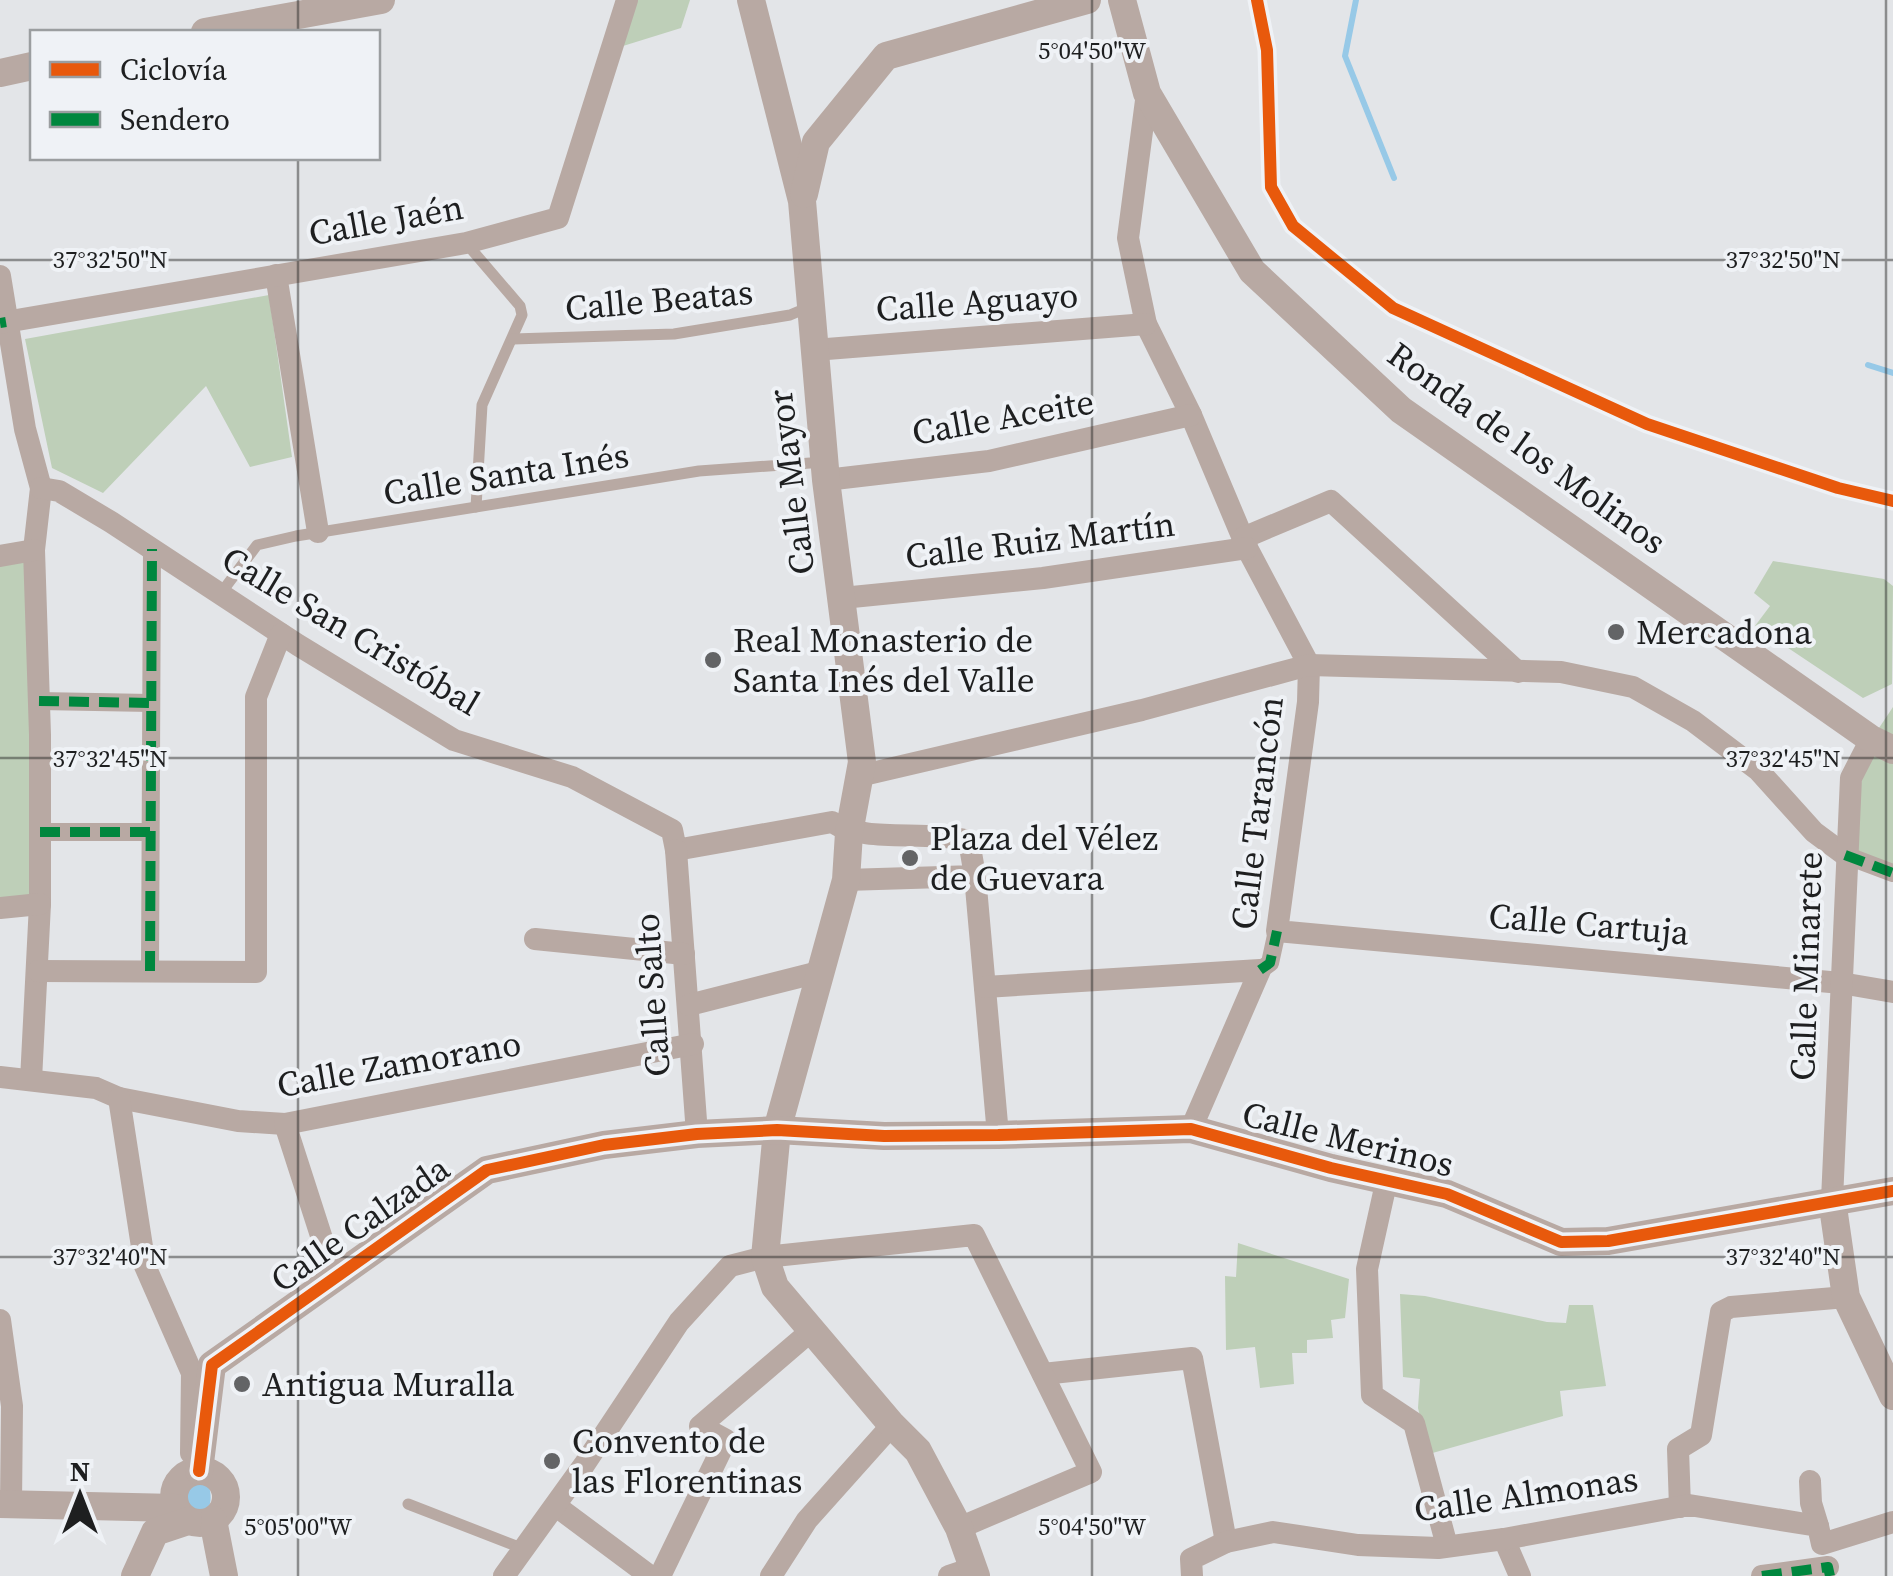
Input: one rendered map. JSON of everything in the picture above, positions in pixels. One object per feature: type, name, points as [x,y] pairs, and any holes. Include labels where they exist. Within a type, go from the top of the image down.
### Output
[{"type":"street","points":[[216,30],[381,0]]},
{"type":"street","name":"Calle Jaén","points":[[3,322],[466,243],[558,218],[627,0]]},
{"type":"street","name":"Calle Mayor","points":[[751,0],[802,201],[825,471],[862,762],[849,833],[846,880],[777,1130],[765,1258]]},
{"type":"street","points":[[802,201],[816,142],[886,56],[1086,0]]},
{"type":"street","name":"Ronda de los Molinos","points":[[1122,0],[1147,93],[1252,272],[1401,410],[1882,745]]},
{"type":"street","points":[[0,73],[30,66]]},
{"type":"street","points":[[1147,93],[1128,238],[1146,324],[1191,415],[1245,543],[1309,665]]},
{"type":"street","points":[[276,275],[318,532]]},
{"type":"street","points":[[0,276],[3,322],[41,488],[34,550],[40,904],[31,1080]]},
{"type":"street","name":"Calle Aguayo","points":[[814,350],[1146,324]]},
{"type":"street","name":"Calle Aceite","points":[[825,471],[989,461],[1191,415]]},
{"type":"street","name":"Calle San Cristóbal","points":[[41,488],[59,491],[454,740],[572,777],[672,830],[676,850]]},
{"type":"street","name":"Calle Ruiz Martín","points":[[842,598],[1043,578],[1245,543],[1331,501],[1518,672]]},
{"type":"street","points":[[150,971],[152,548]]},
{"type":"street","points":[[0,556],[34,550]]},
{"type":"street","points":[[38,971],[256,972],[256,697],[281,634]]},
{"type":"street","points":[[859,776],[1142,710],[1309,665],[1561,672],[1633,687],[1662,701],[1758,770],[1814,832],[1845,856],[1893,873]]},
{"type":"street","name":"Calle Tarancón","points":[[1191,1129],[1260,970],[1270,963],[1308,702],[1309,665]]},
{"type":"street","points":[[39,701],[151,703]]},
{"type":"street","name":"Calle Minarete","points":[[1832,1200],[1851,778],[1882,745]]},
{"type":"street","points":[[676,850],[832,822],[849,833],[943,834],[969,842],[998,1136]]},
{"type":"street","points":[[40,832],[150,832]]},
{"type":"street","name":"Calle Salto","points":[[676,850],[697,1134]]},
{"type":"street","points":[[846,880],[975,876]]},
{"type":"street","points":[[0,908],[40,904]]},
{"type":"street","name":"Calle Cartuja","points":[[1277,931],[1841,983],[1893,992]]},
{"type":"street","points":[[536,940],[684,954]]},
{"type":"street","points":[[985,987],[1260,970]]},
{"type":"street","points":[[689,1006],[819,972]]},
{"type":"street","name":"Calle Zamorano","points":[[0,1077],[96,1088],[119,1098],[238,1121],[285,1124],[692,1044]]},
{"type":"street","points":[[119,1098],[145,1266],[192,1373],[194,1472]]},
{"type":"street","points":[[285,1124],[336,1279]]},
{"type":"street","name":"Calle Merinos","points":[[777,1130],[884,1136],[998,1136],[1191,1129],[1483,1206],[1561,1242],[1608,1240],[1893,1191]]},
{"type":"street","name":"Calle Calzada","points":[[194,1472],[212,1365],[488,1170],[604,1145],[777,1130]]},
{"type":"street","points":[[1388,1179],[1368,1269],[1372,1394],[1414,1422],[1448,1546]]},
{"type":"street","points":[[1832,1200],[1846,1297],[1890,1384]]},
{"type":"street","points":[[504,1576],[680,1322],[730,1266],[765,1258],[974,1235],[1091,1472],[959,1528]]},
{"type":"street","points":[[765,1258],[775,1286],[811,1332],[918,1450],[959,1528],[966,1573]]},
{"type":"street","points":[[1680,1506],[1678,1450],[1701,1436],[1721,1312],[1731,1307],[1846,1297]]},
{"type":"street","points":[[0,1320],[12,1406],[6,1504],[192,1516]]},
{"type":"street","points":[[660,1576],[726,1440],[700,1426],[811,1332]]},
{"type":"street","points":[[1043,1374],[1192,1358],[1226,1542],[1191,1559],[1192,1576]]},
{"type":"street","points":[[771,1576],[807,1520],[892,1425]]},
{"type":"street","points":[[135,1576],[155,1532],[192,1516],[225,1507],[226,1490],[216,1476],[194,1472],[177,1484],[174,1492],[192,1516],[224,1576]]},
{"type":"street","points":[[1810,1481],[1811,1503],[1820,1534],[1893,1522]]},
{"type":"street","name":"Calle Almonas","points":[[1226,1542],[1273,1532],[1358,1545],[1448,1546],[1689,1505],[1820,1534]]},
{"type":"street","points":[[556,1506],[650,1576]]},
{"type":"street","points":[[1504,1539],[1520,1576]]},
{"type":"street","points":[[1762,1576],[1829,1571]]},
{"type":"lane","points":[[466,243],[520,306],[520,324],[482,405],[476,506]]},
{"type":"lane","name":"Calle Beatas","points":[[512,339],[674,334],[790,315],[809,307]]},
{"type":"lane","name":"Calle Santa Inés","points":[[221,593],[257,545],[318,532],[699,471],[825,471]]},
{"type":"lane","points":[[408,1504],[524,1549]]},
{"type":"green space","points":[[636,0],[690,0],[681,28],[623,46]]},
{"type":"green space","points":[[269,295],[292,457],[250,467],[206,386],[103,493],[52,468],[25,339]]},
{"type":"green space","points":[[34,550],[40,904],[0,909],[0,556]]},
{"type":"green space","points":[[1773,561],[1884,579],[1893,586],[1892,684],[1863,698],[1755,626],[1770,606],[1754,593]]},
{"type":"green space","points":[[1893,707],[1893,873],[1845,855],[1871,740]]},
{"type":"green space","points":[[1238,1243],[1349,1279],[1345,1318],[1331,1320],[1333,1338],[1307,1340],[1307,1353],[1292,1353],[1294,1384],[1260,1388],[1255,1347],[1226,1350],[1225,1276],[1236,1277]]},
{"type":"green space","points":[[1400,1294],[1547,1322],[1566,1323],[1569,1305],[1593,1305],[1606,1386],[1560,1391],[1563,1416],[1429,1454],[1418,1408],[1420,1379],[1403,1377]]},
{"type":"water","points":[[193,1477],[206,1477],[211,1495],[207,1510],[197,1517],[182,1500]]},
{"type":"waterway","points":[[1356,0],[1345,56],[1394,178]]},
{"type":"waterway","points":[[1868,365],[1893,373]]},
{"type":"marked path","points":[[0,323],[6,322]]},
{"type":"marked path","points":[[150,971],[152,549]]},
{"type":"marked path","points":[[39,701],[151,703]]},
{"type":"marked path","points":[[40,832],[150,832]]},
{"type":"marked path","points":[[1845,855],[1893,873]]},
{"type":"marked path","points":[[1260,970],[1270,963],[1277,931]]},
{"type":"marked path","points":[[1762,1576],[1828,1567],[1830,1576]]},
{"type":"cycle path","points":[[1257,0],[1267,50],[1271,187],[1293,226],[1393,308],[1647,424],[1838,488],[1893,501]]},
{"type":"cycle path","points":[[199,1471],[212,1365],[487,1170],[604,1145],[777,1130],[884,1136],[1191,1129],[1331,1168],[1447,1194],[1561,1242],[1608,1241],[1893,1191]]},
{"type":"place","name":"Mercadona","points":[[1616,632]]},
{"type":"place","name":"Real Monasterio de Santa Inés del Valle","points":[[713,660]]},
{"type":"place","name":"Plaza del Vélez de Guevara","points":[[910,858]]},
{"type":"place","name":"Antigua Muralla","points":[[242,1384]]},
{"type":"place","name":"Convento de las Florentinas","points":[[552,1461]]}]
